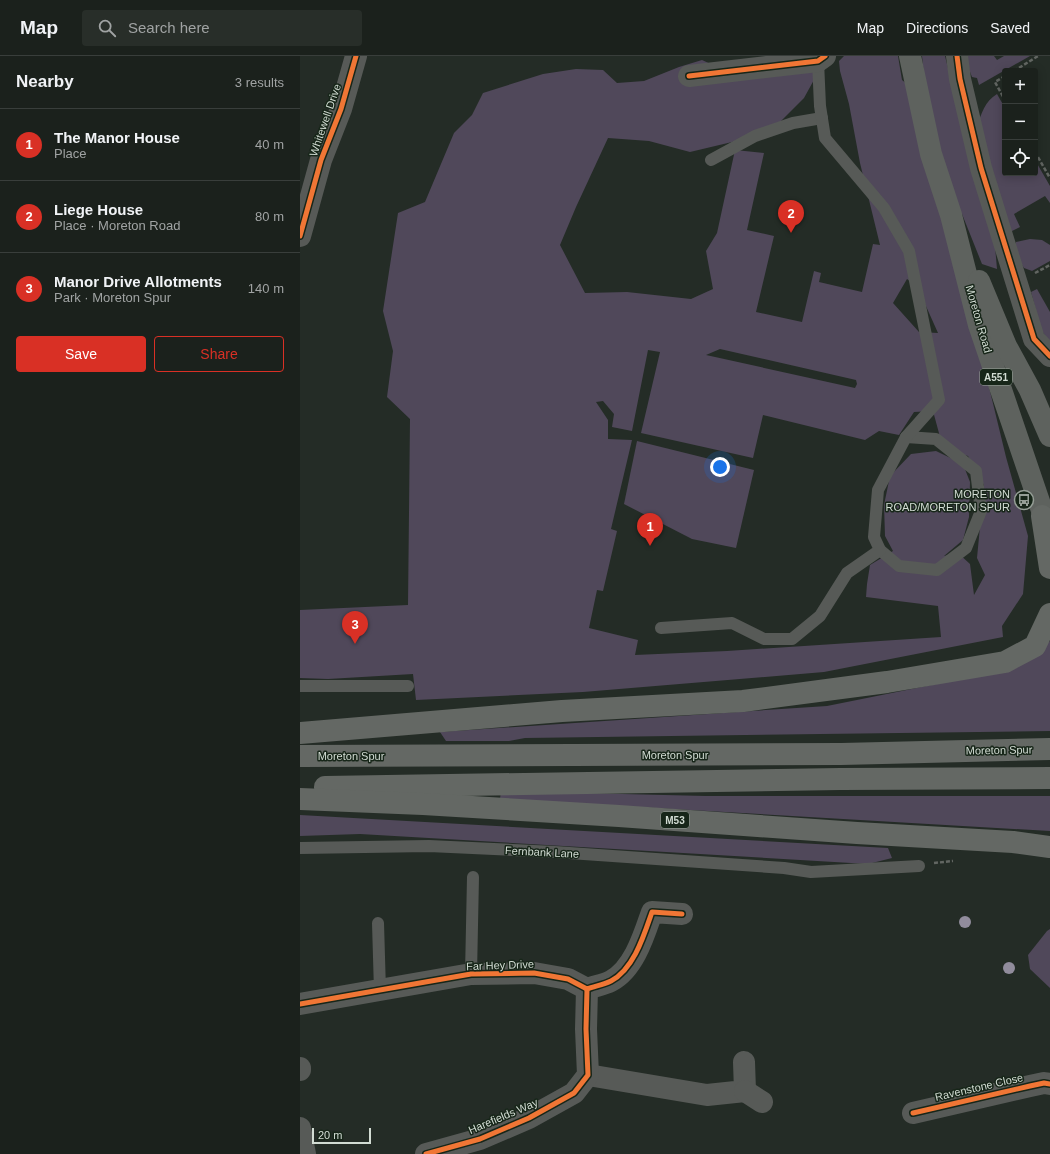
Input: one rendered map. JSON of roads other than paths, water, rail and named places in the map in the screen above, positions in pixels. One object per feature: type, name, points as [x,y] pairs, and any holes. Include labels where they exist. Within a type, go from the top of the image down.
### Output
[{"type":"highway","points":[[1046,525],[1050,568]]},
{"type":"highway","points":[[300,733],[562,711],[743,701],[887,682],[1006,662],[1035,646],[1050,614]]},
{"type":"highway","name":"Moreton Spur","points":[[300,756],[841,754],[1050,749]]},
{"type":"highway","points":[[300,787],[840,779],[1050,778]]},
{"type":"highway","name":"M53","points":[[300,799],[423,804],[619,816],[850,833],[1013,842],[1050,847]]},
{"type":"main road","name":"Moreton Road","points":[[910,56],[931,154],[951,215],[979,325],[1046,525]]},
{"type":"main road","name":"Moreton Road","points":[[951,215],[1006,346],[1030,390],[1050,436]]},
{"type":"street","name":"Whitewell Drive","points":[[300,236],[322,160],[341,109],[356,56]]},
{"type":"street","points":[[957,56],[960,79],[981,168],[1020,297],[1034,339],[1050,356]]},
{"type":"street","points":[[689,76],[821,59]]},
{"type":"street","points":[[994,317],[1020,297]]},
{"type":"street","points":[[682,914],[652,912],[636,953],[622,972],[611,981],[587,989],[586,1029],[588,1075],[707,1095],[753,1097],[744,1062]]},
{"type":"street","name":"Far Hey Drive","points":[[300,1004],[471,974],[534,973],[568,979],[587,989]]},
{"type":"street","name":"Harefields Way","points":[[426,1154],[480,1139],[529,1118],[574,1093],[588,1075]]},
{"type":"street","name":"Ravenstone Close","points":[[913,1113],[1044,1083],[1050,1084]]},
{"type":"street","points":[[300,1128],[305,1154]]},
{"type":"lane","points":[[821,59],[820,106],[825,138],[884,208],[909,251],[939,400],[906,437],[878,490],[874,537],[880,550],[899,566],[937,570],[966,548],[981,511],[976,471],[936,439],[906,437]]},
{"type":"lane","points":[[711,160],[755,136],[793,123],[822,118]]},
{"type":"lane","points":[[661,628],[732,623],[764,639],[792,638],[820,616],[847,573],[880,550]]},
{"type":"lane","points":[[300,686],[408,686]]},
{"type":"lane","name":"Fernbank Lane","points":[[300,848],[429,846],[555,852],[784,868],[811,872],[919,866]]},
{"type":"lane","points":[[471,974],[473,877]]},
{"type":"lane","points":[[378,924],[380,991]]},
{"type":"place","name":"Liege House","points":[[791,233]]},
{"type":"place","name":"MORETON ROAD/MORETON SPUR","points":[[1024,500]]},
{"type":"place","name":"The Manor House","points":[[650,546]]},
{"type":"place","name":"Manor Drive Allotments","points":[[355,644]]}]
